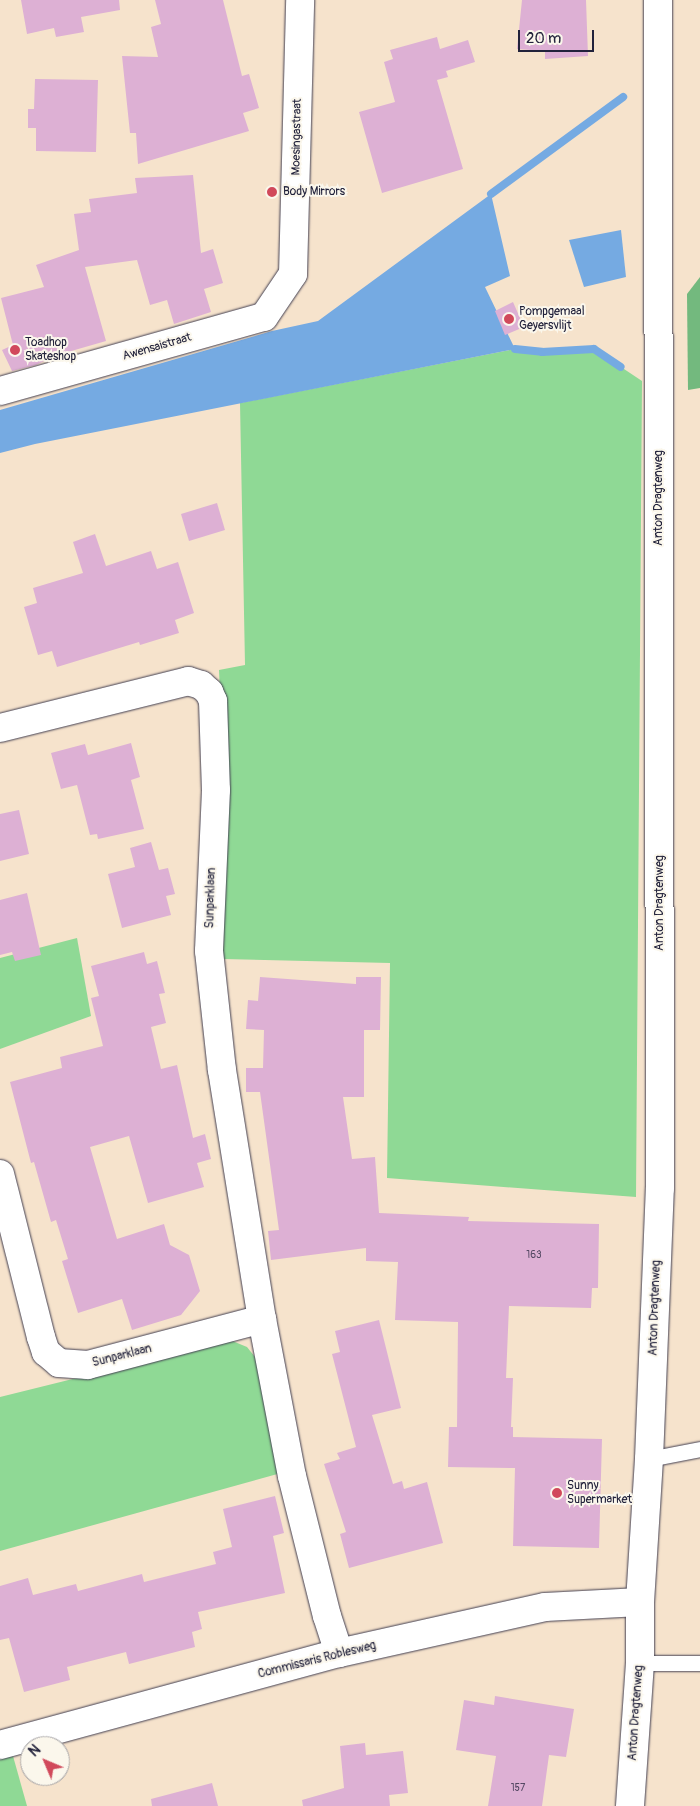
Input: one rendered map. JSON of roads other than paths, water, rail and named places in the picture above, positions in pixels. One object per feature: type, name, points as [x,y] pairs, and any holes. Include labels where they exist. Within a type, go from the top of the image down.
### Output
[{"type":"street","name":"Moesingastraat","points":[[293,274],[300,0]]},
{"type":"street","name":"Anton Dragtenweg","points":[[630,1806],[640,1663],[640,1602],[649,1459],[660,1188],[658,0]]},
{"type":"street","name":"Awensaistraat","points":[[0,391],[264,317],[293,274]]},
{"type":"street","name":"Sunparklaan","points":[[0,728],[188,681],[201,684],[210,692],[213,701],[216,790],[209,951],[222,1070],[262,1319],[292,1476],[327,1616],[339,1653]]},
{"type":"street","name":"Sunparklaan","points":[[0,1174],[40,1337],[46,1352],[59,1363],[88,1365],[262,1319]]},
{"type":"street","name":"Commissaris Roblesweg","points":[[0,1745],[339,1653],[545,1607],[640,1602]]},
{"type":"lane","points":[[649,1459],[700,1449]]},
{"type":"lane","points":[[640,1663],[700,1662]]},
{"type":"water","points":[[491,194],[510,276],[485,287],[515,349],[35,444],[0,453],[0,410],[272,331],[318,321]]},
{"type":"water","points":[[621,230],[626,277],[584,287],[569,240]]},
{"type":"waterway","points":[[491,194],[623,97]]},
{"type":"waterway","points":[[515,349],[542,352],[594,349],[621,367]]},
{"type":"place","name":"Body Mirrors","points":[[272,192]]},
{"type":"place","name":"Pompgemaal Geyersvlijt","points":[[509,319]]},
{"type":"place","name":"Toadhop Skateshop","points":[[15,350]]},
{"type":"place","name":"Sunny Supermarket","points":[[557,1493]]}]
